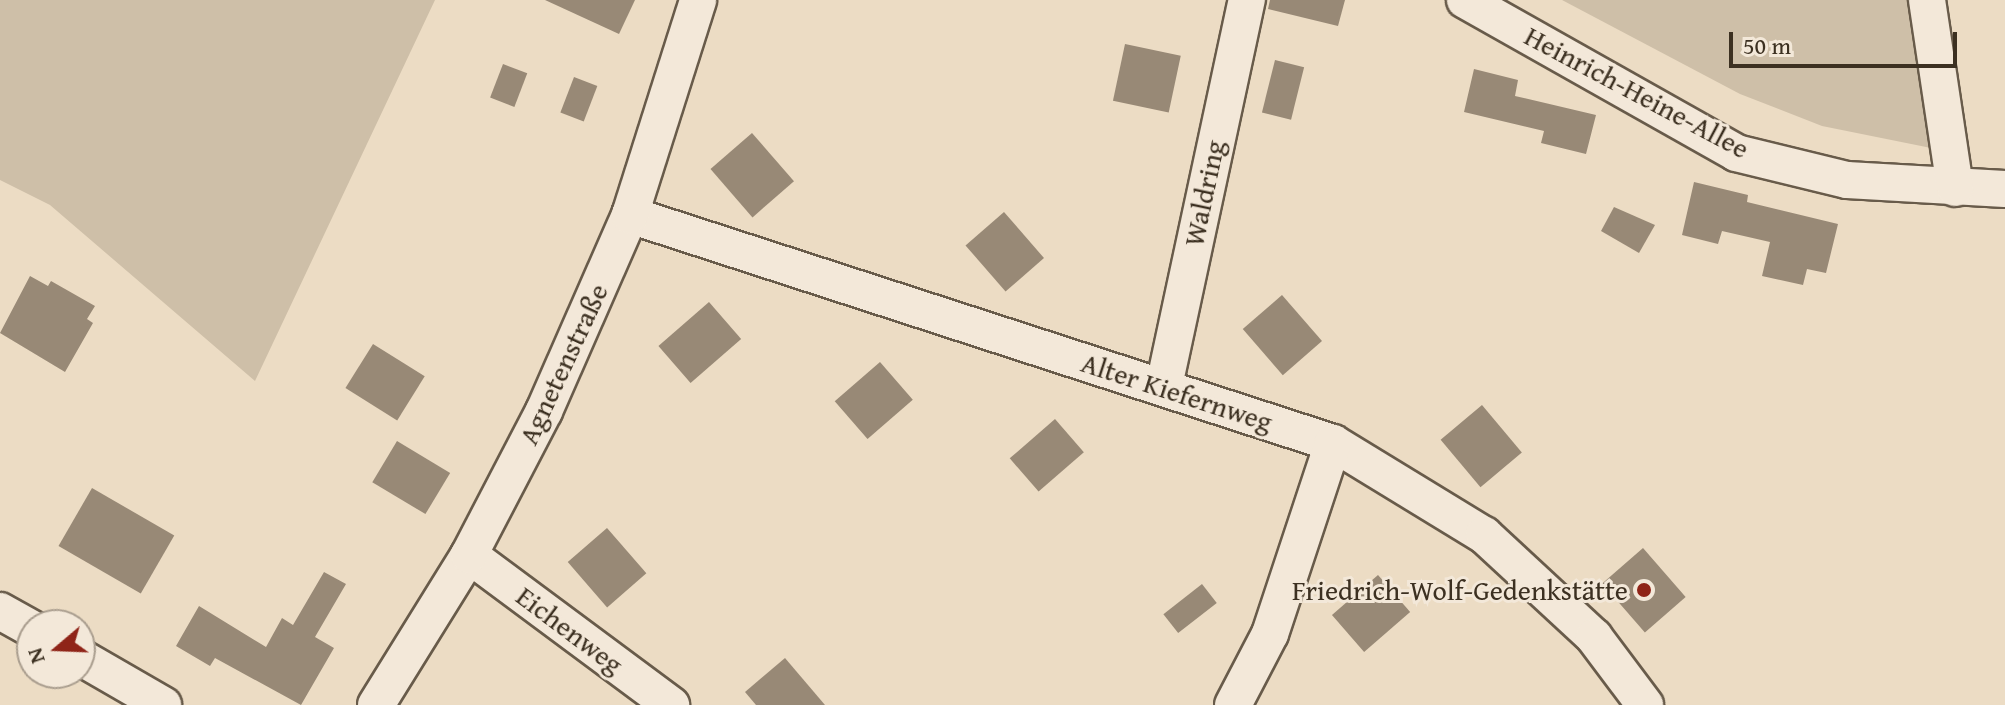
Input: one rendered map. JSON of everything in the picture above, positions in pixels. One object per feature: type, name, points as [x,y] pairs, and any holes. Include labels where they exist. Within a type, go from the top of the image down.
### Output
[{"type":"street","name":"Agnetenstraße","points":[[376,705],[469,555],[544,411],[630,215],[698,0]]},
{"type":"street","name":"Waldring","points":[[1164,386],[1247,0]]},
{"type":"street","name":"Heinrich-Heine-Allee","points":[[1465,0],[1736,153],[1847,180],[2005,189]]},
{"type":"street","points":[[1927,0],[1955,188]]},
{"type":"street","name":"Alter Kiefernweg","points":[[630,215],[1333,443],[1484,535],[1594,637],[1645,705]]},
{"type":"street","points":[[1233,705],[1270,634],[1333,443]]},
{"type":"street","name":"Eichenweg","points":[[469,555],[671,705]]},
{"type":"street","points":[[96,666],[163,705]]},
{"type":"shaded area","points":[[0,0],[435,0],[255,381],[50,205],[0,180]]},
{"type":"shaded area","points":[[1562,0],[1913,0],[1936,149],[1822,126],[1740,94]]},
{"type":"building","points":[[545,0],[635,0],[619,34]]},
{"type":"building","points":[[1270,0],[1345,0],[1338,26],[1268,9]]},
{"type":"building","points":[[1125,44],[1181,56],[1169,113],[1113,101]]},
{"type":"building","points":[[1275,60],[1304,67],[1291,120],[1262,112]]},
{"type":"building","points":[[503,64],[527,73],[514,107],[490,98]]},
{"type":"building","points":[[1474,69],[1518,80],[1515,96],[1596,115],[1586,154],[1541,143],[1544,131],[1464,112]]},
{"type":"building","points":[[574,77],[597,86],[584,121],[560,112]]},
{"type":"building","points":[[752,133],[794,181],[752,217],[710,169]]},
{"type":"building","points":[[1694,182],[1748,195],[1747,202],[1838,224],[1826,273],[1807,269],[1803,285],[1762,276],[1770,242],[1722,231],[1718,244],[1682,235]]},
{"type":"building","points":[[1614,207],[1655,225],[1639,253],[1601,231]]},
{"type":"building","points":[[1004,212],[1044,258],[1006,291],[966,245]]},
{"type":"building","points":[[30,276],[48,286],[51,281],[95,306],[87,319],[93,323],[65,372],[0,333]]},
{"type":"building","points":[[1282,295],[1322,341],[1283,375],[1243,329]]},
{"type":"building","points":[[709,302],[741,339],[691,383],[658,346]]},
{"type":"building","points":[[373,344],[425,376],[397,420],[345,388]]},
{"type":"building","points":[[880,362],[913,400],[868,439],[835,401]]},
{"type":"building","points":[[1482,405],[1522,452],[1480,487],[1441,440]]},
{"type":"building","points":[[1055,419],[1084,452],[1039,492],[1010,458]]},
{"type":"building","points":[[397,441],[450,473],[425,514],[372,482]]},
{"type":"building","points":[[92,488],[174,536],[141,594],[59,546]]},
{"type":"building","points":[[607,528],[646,573],[607,607],[568,562]]},
{"type":"building","name":"Friedrich-Wolf-Gedenkstätte","points":[[1643,548],[1686,597],[1645,632],[1602,583]]},
{"type":"building","points":[[324,572],[346,584],[315,637],[334,648],[301,705],[215,658],[210,666],[176,646],[199,606],[266,647],[282,618],[293,625]]},
{"type":"building","points":[[1378,575],[1410,612],[1364,652],[1332,615]]},
{"type":"building","points":[[1202,584],[1217,603],[1178,633],[1163,614]]},
{"type":"building","points":[[785,658],[825,705],[756,705],[745,692]]},
{"type":"place","name":"Friedrich-Wolf-Gedenkstätte","points":[[1644,590]]}]
